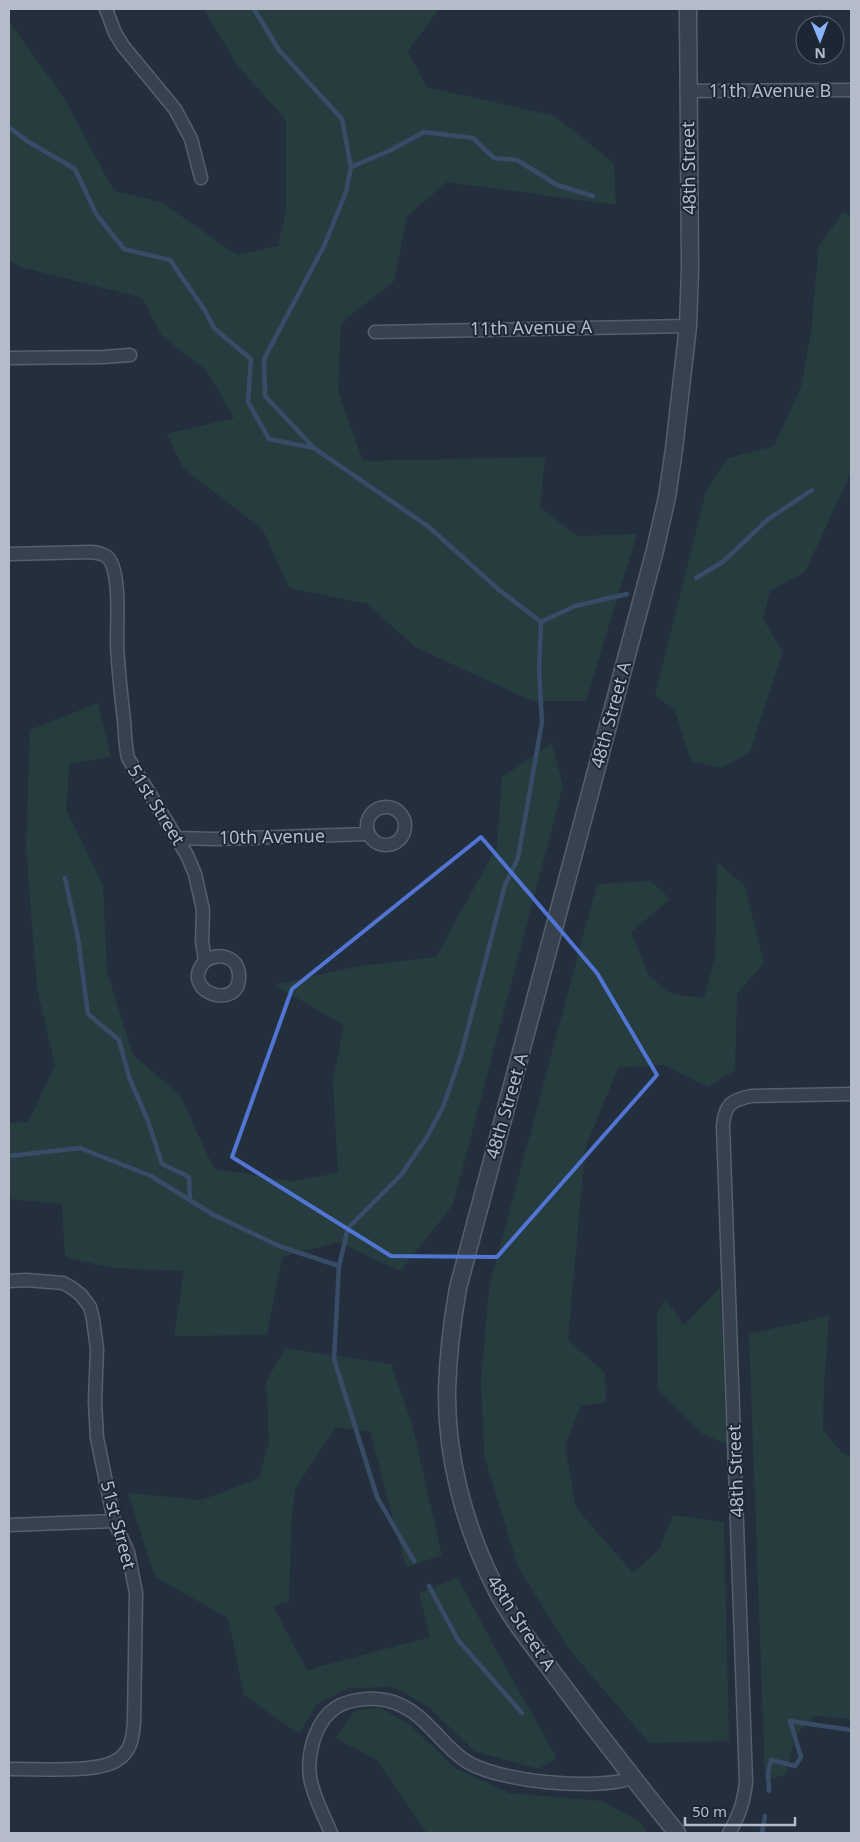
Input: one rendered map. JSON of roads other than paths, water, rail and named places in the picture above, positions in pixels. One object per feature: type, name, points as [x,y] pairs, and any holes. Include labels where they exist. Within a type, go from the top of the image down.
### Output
[{"type":"street","points":[[106,9],[115,33],[123,46],[175,108],[191,139],[201,178]]},
{"type":"street","name":"48th Street","points":[[688,9],[690,270],[688,326]]},
{"type":"street","name":"11th Avenue B","points":[[688,91],[851,90]]},
{"type":"street","name":"11th Avenue A","points":[[375,332],[688,326]]},
{"type":"street","name":"48th Street A","points":[[677,1833],[632,1778],[518,1625],[494,1586],[461,1499],[453,1460],[447,1391],[452,1326],[458,1288],[655,550],[667,497],[688,326]]},
{"type":"street","points":[[9,358],[130,355]]},
{"type":"street","name":"51st Street","points":[[9,554],[92,552],[103,554],[112,563],[115,584],[118,672],[124,721],[124,742],[128,758],[188,855],[199,888],[203,910],[202,941],[205,960]]},
{"type":"street","name":"10th Avenue","points":[[177,838],[214,839],[368,834]]},
{"type":"street","name":"48th Street","points":[[729,1833],[738,1819],[743,1805],[746,1782],[724,1112],[738,1098],[751,1096],[851,1094]]},
{"type":"street","name":"51st Street","points":[[9,1281],[26,1280],[63,1283],[72,1288],[90,1307],[96,1332],[97,1438],[114,1521],[128,1552],[136,1593],[134,1722],[130,1747],[118,1760],[108,1764],[83,1768],[9,1768]]},
{"type":"street","points":[[9,1525],[114,1521]]},
{"type":"street","points":[[331,1833],[310,1777],[313,1741],[320,1725],[329,1712],[341,1705],[361,1699],[370,1698],[392,1701],[406,1707],[430,1726],[452,1751],[465,1761],[516,1779],[577,1784],[622,1782],[632,1778]]},
{"type":"waterway","points":[[254,9],[279,50],[342,119],[351,167],[346,192],[324,246],[264,359],[265,396],[314,448],[429,527],[498,589],[541,622],[539,669],[542,722],[518,858],[505,885],[461,1055],[443,1107],[427,1137],[401,1175],[348,1228],[339,1266],[334,1359],[377,1497],[414,1561]]},
{"type":"waterway","points":[[9,127],[27,141],[75,169],[96,214],[124,249],[170,260],[204,309],[214,328],[251,359],[248,402],[269,439],[314,448]]},
{"type":"waterway","points":[[351,167],[389,151],[424,132],[473,138],[494,158],[517,160],[557,185],[593,196]]},
{"type":"waterway","points":[[696,578],[724,561],[767,520],[812,490]]},
{"type":"waterway","points":[[541,622],[575,606],[627,594]]},
{"type":"waterway","points":[[65,878],[78,938],[88,1014],[119,1040],[129,1077],[148,1121],[162,1164],[189,1177],[190,1200]]},
{"type":"waterway","points":[[9,1156],[80,1148],[151,1176],[214,1215],[279,1246],[339,1266]]},
{"type":"waterway","points":[[429,1586],[458,1640],[522,1713]]},
{"type":"waterway","points":[[769,1791],[768,1773],[771,1760],[795,1766],[801,1757],[790,1721],[851,1730]]},
{"type":"waterway","points":[[762,1833],[765,1816]]}]
